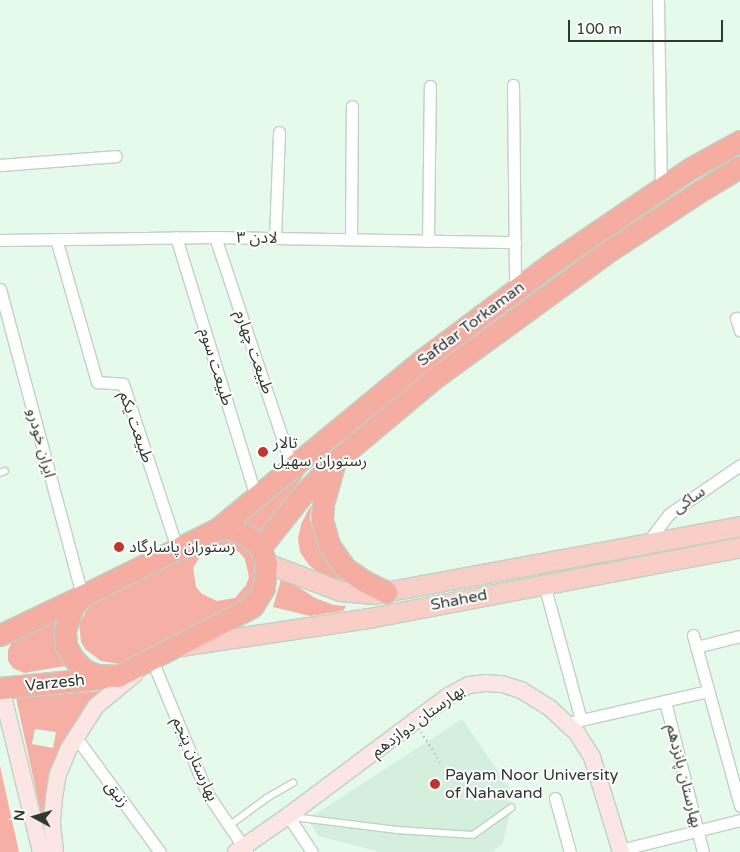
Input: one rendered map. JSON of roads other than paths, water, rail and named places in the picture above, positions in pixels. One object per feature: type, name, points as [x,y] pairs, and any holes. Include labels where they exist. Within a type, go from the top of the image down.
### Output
[{"type":"highway","name":"Safdar Torkaman","points":[[82,596],[216,529],[422,360],[515,290],[583,240],[661,188],[740,141]]},
{"type":"highway","name":"Safdar Torkaman","points":[[263,555],[302,495],[378,423],[488,337],[612,249],[740,167]]},
{"type":"highway","points":[[336,461],[326,486],[323,504],[325,537],[335,556],[345,568],[364,581],[387,592]]},
{"type":"highway","points":[[216,529],[230,528],[242,533],[263,555]]},
{"type":"highway","name":"Varzesh","points":[[0,687],[118,676],[178,647],[252,607],[264,588],[267,576],[263,555]]},
{"type":"highway","points":[[0,635],[42,617],[82,596]]},
{"type":"highway","points":[[82,596],[68,616],[65,630],[66,646],[83,669],[110,677]]},
{"type":"main road","name":"Shahed","points":[[263,555],[340,592],[356,594],[387,592],[740,526]]},
{"type":"main road","name":"Shahed","points":[[178,647],[374,617],[740,547]]},
{"type":"street","points":[[658,0],[661,188]]},
{"type":"street","points":[[513,84],[515,290]]},
{"type":"street","points":[[428,241],[430,86]]},
{"type":"street","points":[[351,239],[352,106]]},
{"type":"street","points":[[275,238],[279,132]]},
{"type":"street","points":[[0,165],[116,156]]},
{"type":"street","name":"طبیعت سوم","points":[[176,237],[256,497]]},
{"type":"street","name":"لادن ۳","points":[[0,240],[215,237],[515,242]]},
{"type":"street","name":"طبیعت چهارم","points":[[215,237],[292,466]]},
{"type":"street","name":"طبیعت یکم","points":[[56,239],[97,382],[123,384],[177,548]]},
{"type":"street","name":"ایران خودرو","points":[[0,290],[82,596]]},
{"type":"street","points":[[736,318],[740,330]]},
{"type":"street","name":"ساکی","points":[[647,543],[669,514],[740,466]]},
{"type":"street","points":[[544,584],[574,721],[708,691]]},
{"type":"street","points":[[693,635],[708,691],[736,773],[740,806]]},
{"type":"street","points":[[696,647],[740,636]]},
{"type":"street","points":[[55,852],[52,821],[58,774],[75,736],[96,706],[152,660]]},
{"type":"street","name":"بهارستان پنجم","points":[[152,660],[207,793],[242,850]]},
{"type":"street","name":"بهارستان دوازدهم","points":[[242,850],[460,688],[486,683],[502,684],[521,690],[574,721],[578,733],[592,757],[621,851]]},
{"type":"street","points":[[0,687],[41,852]]},
{"type":"street","name":"بهارستان پانزدهم","points":[[665,701],[703,852]]},
{"type":"street","name":"زنبق","points":[[75,736],[160,852]]},
{"type":"street","points":[[555,798],[570,852]]},
{"type":"street","points":[[288,816],[312,852]]},
{"type":"street","points":[[621,851],[740,820]]},
{"type":"lane","points":[[229,826],[293,783]]},
{"type":"lane","points":[[288,816],[377,828],[474,835],[511,808]]},
{"type":"place","name":"تالار رستوران سهیل","points":[[263,452]]},
{"type":"place","name":"رستوران پاسارگاد","points":[[119,547]]},
{"type":"place","name":"Payam Noor University of Nahavand","points":[[435,784]]}]
